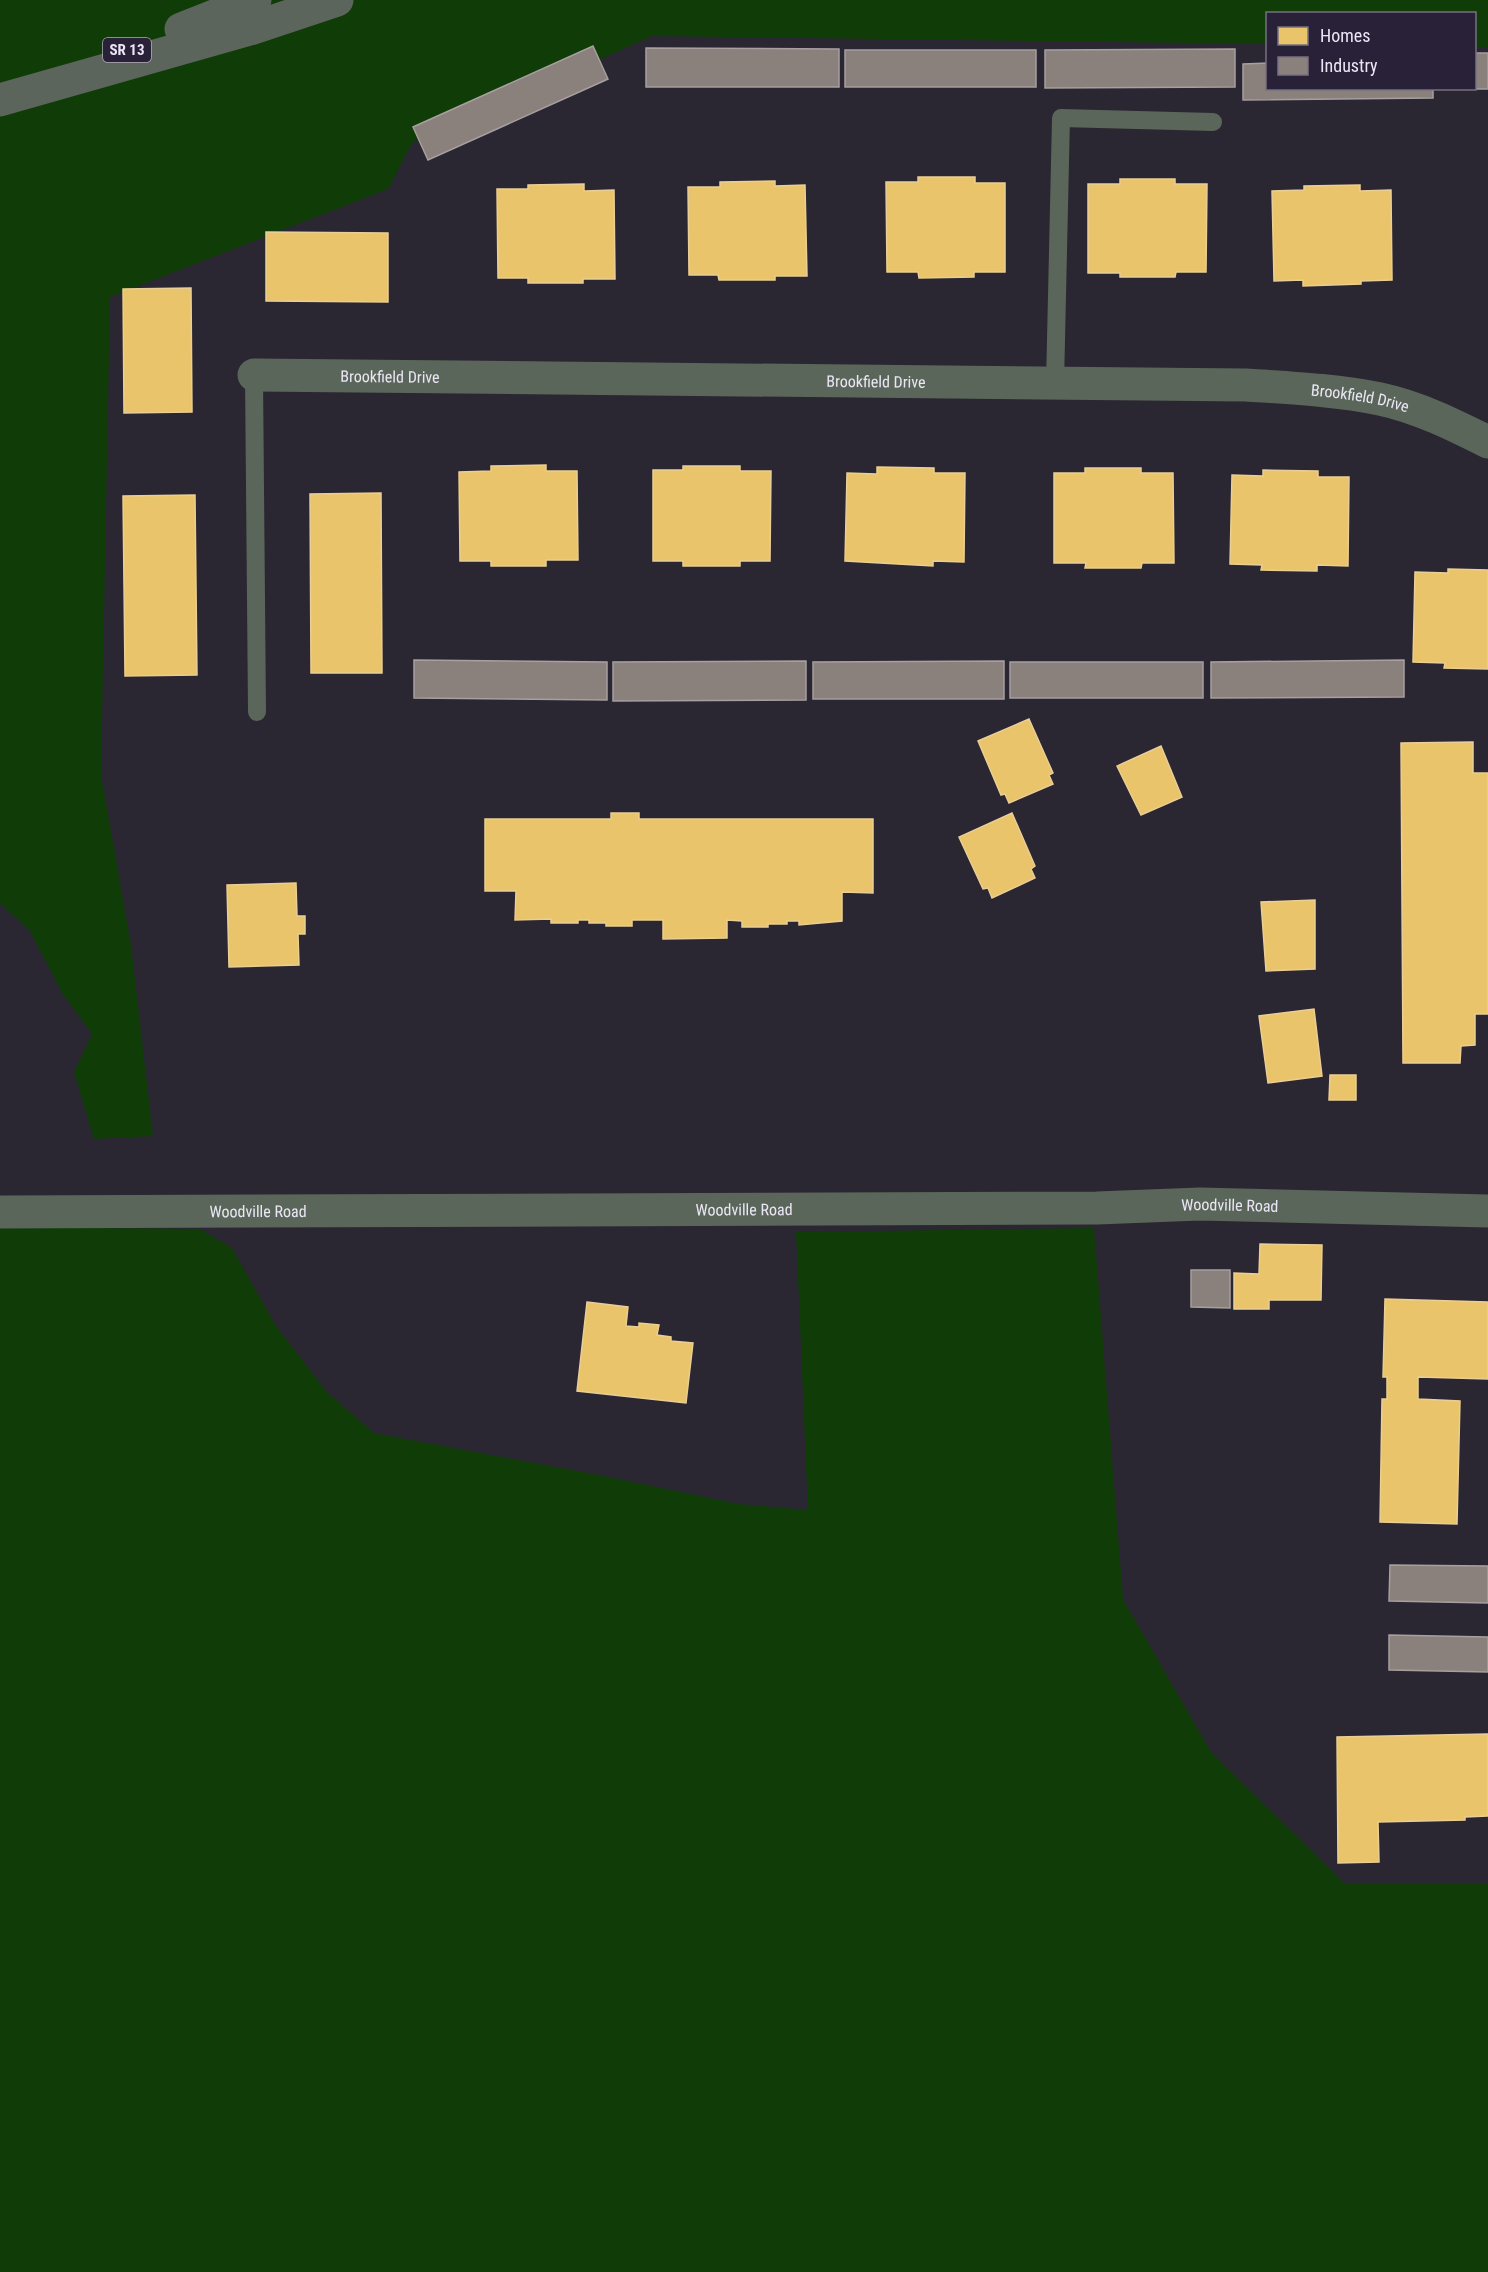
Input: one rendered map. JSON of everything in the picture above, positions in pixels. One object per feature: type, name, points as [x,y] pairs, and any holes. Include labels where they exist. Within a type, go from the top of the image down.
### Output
[{"type":"highway","name":"SR 13","points":[[0,100],[255,0]]},
{"type":"highway","points":[[0,100],[250,29],[337,0]]},
{"type":"street","name":"Brookfield Drive","points":[[254,375],[1246,385],[1314,389],[1381,399],[1443,420],[1488,442]]},
{"type":"street","name":"Woodville Road","points":[[0,1212],[214,1214],[1097,1208],[1200,1204],[1488,1211]]},
{"type":"lane","points":[[1055,384],[1061,118],[1213,122]]},
{"type":"lane","points":[[254,375],[257,712]]},
{"type":"green space","points":[[0,0],[1488,0],[1488,47],[1476,47],[1476,12],[1266,12],[1266,44],[652,36],[412,143],[388,189],[110,297],[101,774],[131,945],[153,1136],[94,1139],[74,1072],[92,1034],[62,993],[30,931],[0,903]]},
{"type":"green space","points":[[0,1227],[200,1229],[232,1248],[276,1326],[327,1392],[374,1433],[739,1504],[808,1510],[796,1232],[1094,1228],[1123,1599],[1211,1752],[1344,1883],[1488,1883],[1488,2272],[0,2272]]},
{"type":"building: Homes","points":[[918,177],[975,177],[975,183],[1005,183],[1005,272],[974,272],[974,277],[919,278],[918,272],[887,272],[886,182],[918,182]]},
{"type":"building: Homes","points":[[1120,179],[1175,179],[1175,184],[1207,184],[1206,272],[1176,272],[1175,277],[1120,277],[1120,273],[1088,273],[1088,184],[1120,184]]},
{"type":"building: Homes","points":[[775,181],[775,186],[805,185],[807,276],[775,276],[775,280],[719,280],[718,275],[689,275],[688,187],[720,187],[720,182]]},
{"type":"building: Homes","points":[[584,184],[584,191],[614,190],[615,279],[583,279],[583,283],[528,283],[528,278],[498,278],[497,189],[528,189],[528,185]]},
{"type":"building: Homes","points":[[1360,185],[1360,191],[1391,190],[1392,280],[1361,281],[1361,284],[1303,286],[1303,280],[1274,281],[1272,191],[1304,190],[1304,186]]},
{"type":"building: Homes","points":[[266,232],[388,233],[388,302],[266,301]]},
{"type":"building: Homes","points":[[191,288],[192,412],[124,413],[123,289]]},
{"type":"building: Homes","points":[[546,465],[546,471],[577,471],[578,560],[546,560],[546,566],[491,566],[491,561],[460,561],[459,472],[491,471],[491,466]]},
{"type":"building: Homes","points":[[683,466],[740,466],[740,471],[771,471],[770,561],[740,561],[740,566],[683,566],[683,561],[653,561],[653,470],[683,470]]},
{"type":"building: Homes","points":[[877,467],[934,468],[934,473],[965,473],[964,562],[933,561],[933,566],[845,561],[847,473],[877,474]]},
{"type":"building: Homes","points":[[1085,468],[1141,468],[1141,473],[1173,473],[1174,563],[1142,563],[1141,568],[1085,568],[1086,563],[1054,563],[1054,473],[1085,473]]},
{"type":"building: Homes","points":[[1263,470],[1318,471],[1318,477],[1349,477],[1348,566],[1317,565],[1317,571],[1261,570],[1262,565],[1230,564],[1232,475],[1263,476]]},
{"type":"building: Homes","points":[[381,493],[382,673],[311,673],[310,494]]},
{"type":"building: Homes","points":[[195,495],[197,675],[125,676],[123,496]]},
{"type":"building: Homes","points":[[1448,569],[1488,570],[1488,669],[1444,668],[1445,663],[1413,662],[1415,572],[1448,573]]},
{"type":"building: Homes","points":[[1029,719],[1053,773],[1049,775],[1053,784],[1009,803],[1005,794],[1001,795],[978,741]]},
{"type":"building: Homes","points":[[1473,742],[1473,773],[1488,773],[1488,1014],[1475,1014],[1475,1045],[1461,1046],[1460,1063],[1403,1063],[1401,743]]},
{"type":"building: Homes","points":[[1161,746],[1182,797],[1141,815],[1117,766]]},
{"type":"building: Homes","points":[[611,813],[639,813],[639,819],[873,819],[873,893],[842,892],[842,921],[799,925],[799,921],[787,921],[787,924],[768,924],[768,927],[742,927],[742,921],[727,920],[727,938],[663,939],[663,920],[632,920],[632,926],[606,926],[606,923],[589,923],[589,920],[578,920],[578,923],[551,923],[551,919],[515,920],[516,891],[485,891],[485,819],[611,819]]},
{"type":"building: Homes","points":[[1012,813],[1035,866],[1031,869],[1035,878],[992,898],[988,888],[983,889],[959,837]]},
{"type":"building: Homes","points":[[296,883],[297,916],[305,916],[305,934],[298,934],[299,965],[229,967],[227,885]]},
{"type":"building: Homes","points":[[1315,900],[1315,969],[1266,971],[1261,902]]},
{"type":"building: Homes","points":[[1314,1009],[1322,1076],[1268,1083],[1259,1016]]},
{"type":"building: Homes","points":[[1330,1075],[1356,1075],[1356,1100],[1329,1100]]},
{"type":"building: Homes","points":[[1260,1244],[1322,1245],[1321,1300],[1269,1300],[1269,1309],[1234,1309],[1234,1273],[1259,1274]]},
{"type":"building: Homes","points":[[1385,1299],[1488,1302],[1488,1379],[1418,1377],[1418,1399],[1460,1401],[1457,1524],[1380,1522],[1382,1399],[1387,1399],[1387,1377],[1383,1377]]},
{"type":"building: Homes","points":[[587,1302],[628,1307],[626,1326],[639,1327],[639,1323],[659,1325],[657,1335],[671,1337],[671,1341],[693,1343],[686,1403],[577,1391]]},
{"type":"building: Homes","points":[[1488,1734],[1488,1816],[1465,1817],[1465,1820],[1378,1822],[1379,1862],[1338,1863],[1337,1737]]},
{"type":"building: Industry","points":[[593,46],[608,79],[428,160],[413,127]]},
{"type":"building: Industry","points":[[646,48],[839,49],[839,87],[646,87]]},
{"type":"building: Industry","points":[[1235,49],[1235,87],[1045,88],[1045,50]]},
{"type":"building: Industry","points":[[845,50],[1036,50],[1036,87],[845,87]]},
{"type":"building: Industry","points":[[1476,53],[1488,53],[1488,89],[1476,89]]},
{"type":"building: Industry","points":[[1266,63],[1266,90],[1433,90],[1433,98],[1243,100],[1243,64]]},
{"type":"building: Industry","points":[[414,660],[607,662],[607,700],[414,698]]},
{"type":"building: Industry","points":[[1404,660],[1404,697],[1211,698],[1211,662]]},
{"type":"building: Industry","points":[[806,661],[806,700],[613,701],[613,662]]},
{"type":"building: Industry","points":[[1004,661],[1004,699],[813,699],[813,662]]},
{"type":"building: Industry","points":[[1010,662],[1203,662],[1203,698],[1010,698]]},
{"type":"building: Industry","points":[[1191,1270],[1230,1270],[1230,1308],[1191,1307]]},
{"type":"building: Industry","points":[[1390,1565],[1488,1566],[1488,1603],[1389,1601]]},
{"type":"building: Industry","points":[[1389,1635],[1488,1637],[1488,1672],[1389,1670]]}]
